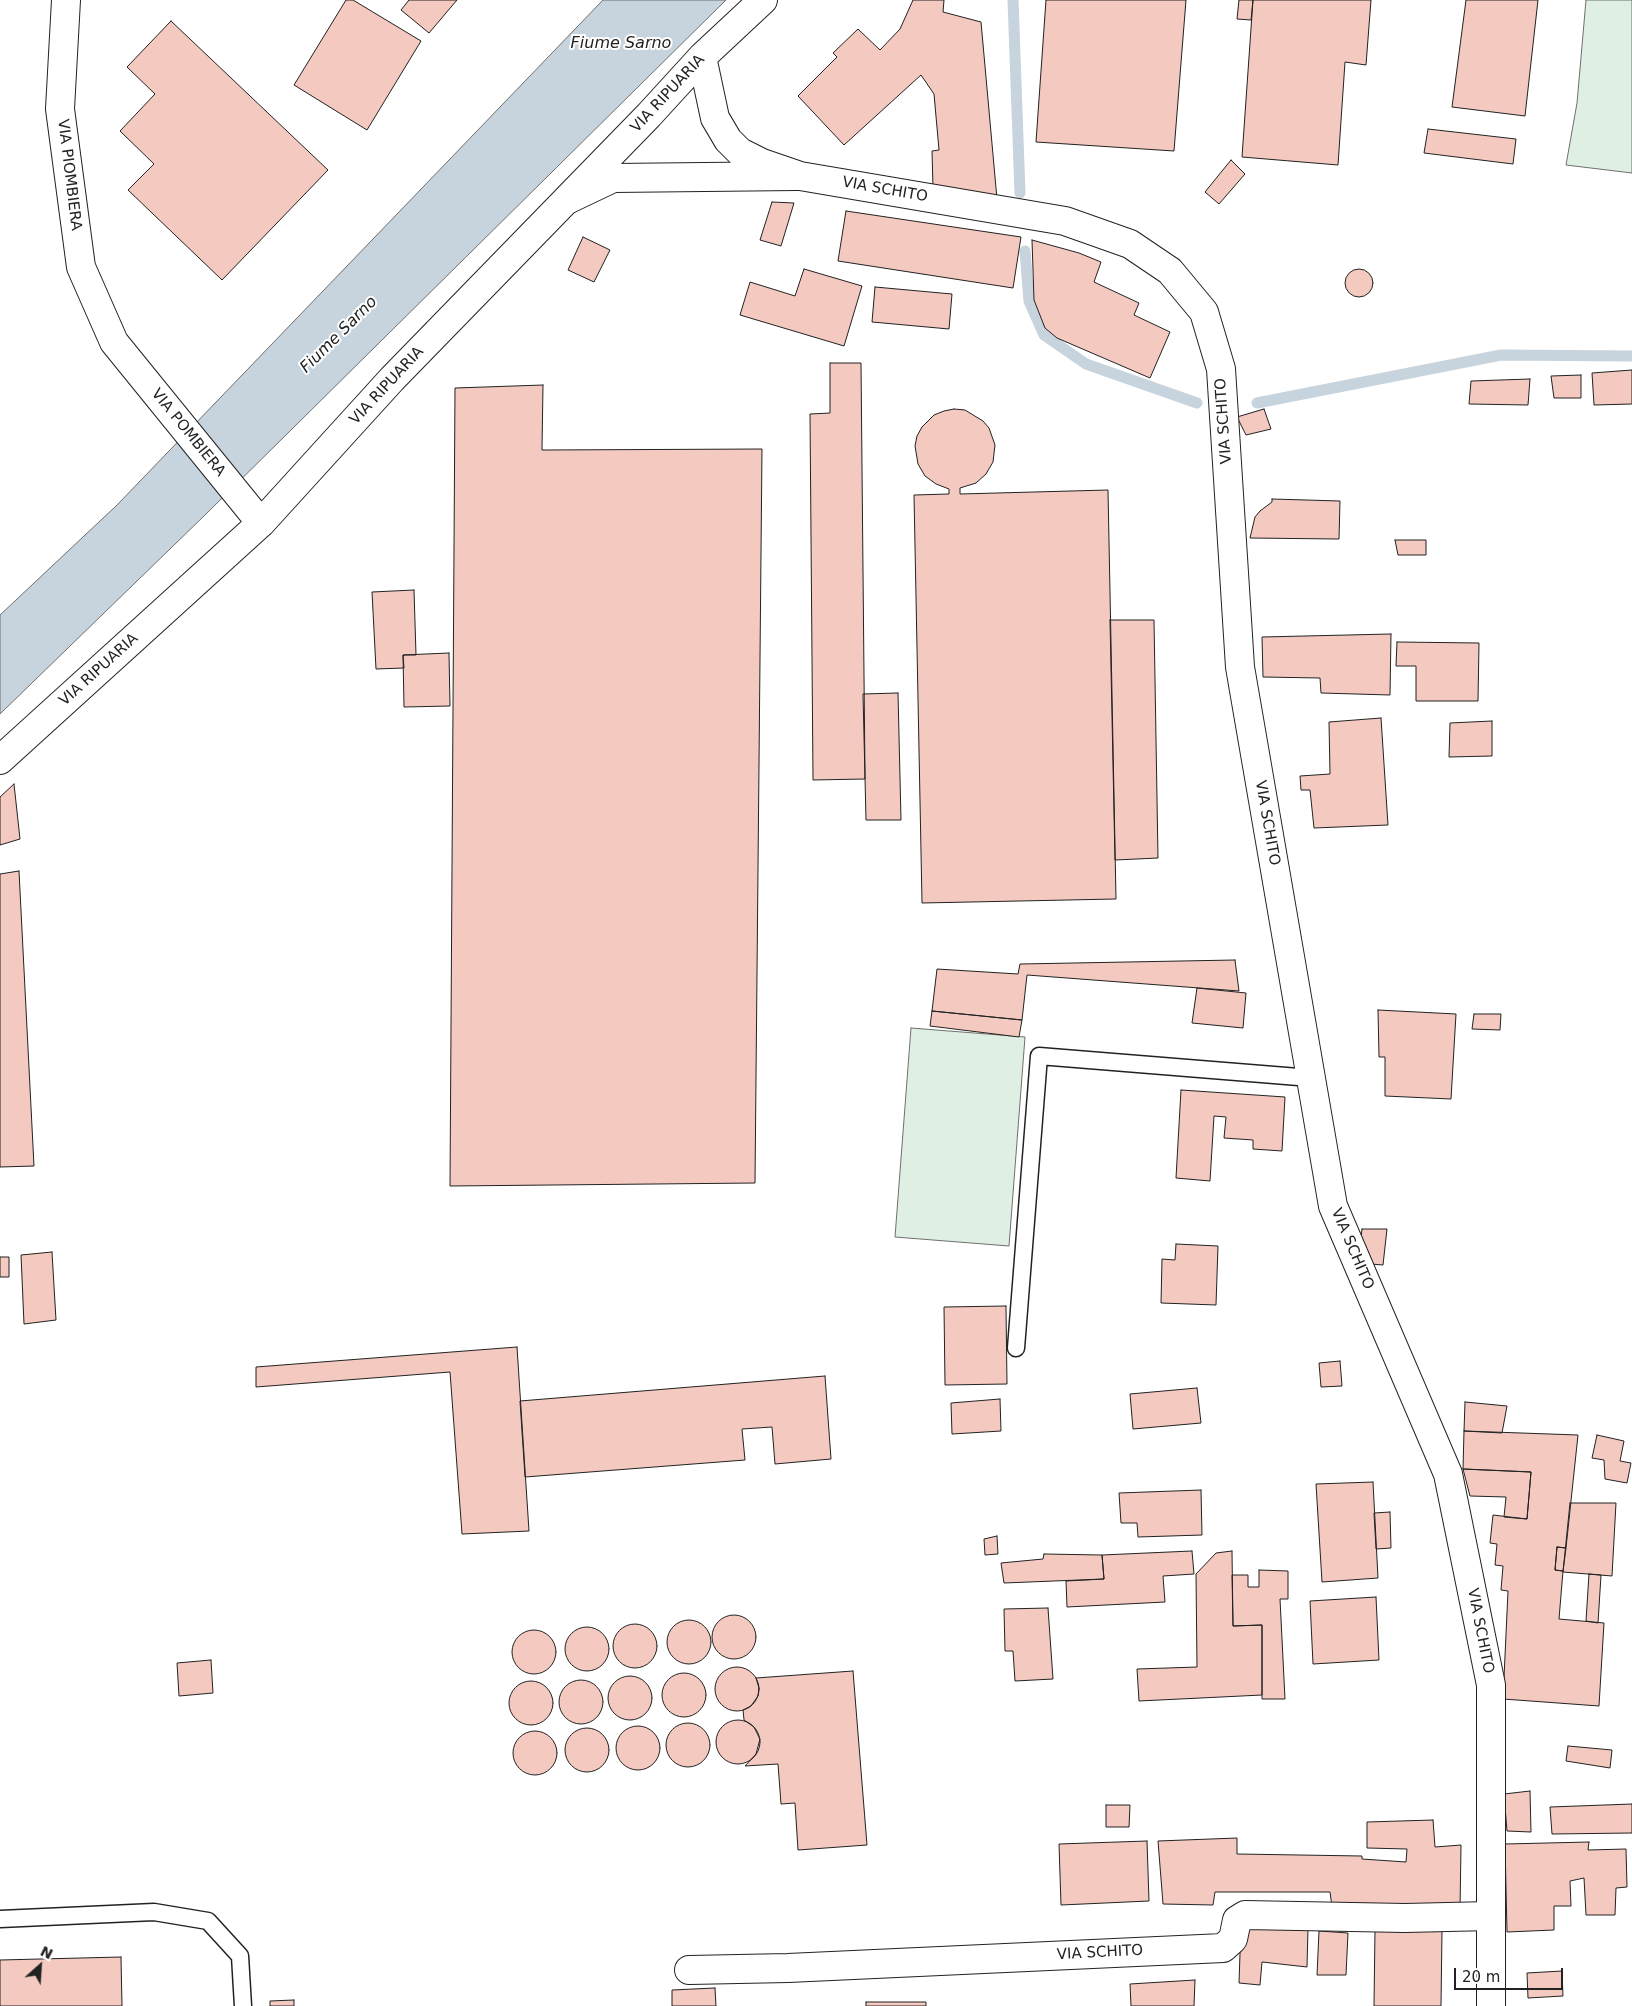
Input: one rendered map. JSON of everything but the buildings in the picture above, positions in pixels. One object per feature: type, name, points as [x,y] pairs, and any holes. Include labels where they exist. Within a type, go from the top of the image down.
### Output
[{"type":"street","name":"VIA PIOMBIERA","points":[[66,0],[60,108],[81,266],[114,342]]},
{"type":"street","name":"VIA RIPUARIA","points":[[0,760],[261,523],[392,379],[650,115],[702,57],[763,0]]},
{"type":"street","name":"VIA SCHITO","points":[[702,57],[715,118],[728,140],[740,152],[762,163],[800,176],[1065,221],[1130,244],[1170,271],[1204,312],[1221,369],[1240,667],[1333,1206],[1448,1474],[1491,1685],[1491,2006]]},
{"type":"street","points":[[566,200],[613,178],[800,176]]},
{"type":"street","name":"VIA POMBIERA","points":[[114,342],[261,523]]},
{"type":"street","name":"VIA SCHITO","points":[[689,1970],[788,1968],[1222,1948],[1233,1939],[1237,1920],[1245,1915],[1405,1918],[1491,1916]]},
{"type":"lane","points":[[1016,1348],[1039,1056],[1311,1078]]},
{"type":"lane","points":[[0,1918],[154,1912],[208,1921],[240,1956],[243,2006]]},
{"type":"green space","points":[[1586,0],[1632,0],[1632,173],[1566,165],[1577,103]]},
{"type":"green space","points":[[911,1028],[1025,1037],[1009,1246],[895,1237]]},
{"type":"water","name":"Fiume Sarno","points":[[603,0],[726,0],[205,515],[0,714],[0,615],[117,505]]},
{"type":"waterway","points":[[1013,0],[1020,193]]},
{"type":"waterway","points":[[1025,251],[1029,301],[1044,335],[1086,364],[1197,403]]},
{"type":"waterway","points":[[1257,403],[1501,355],[1632,356]]}]
